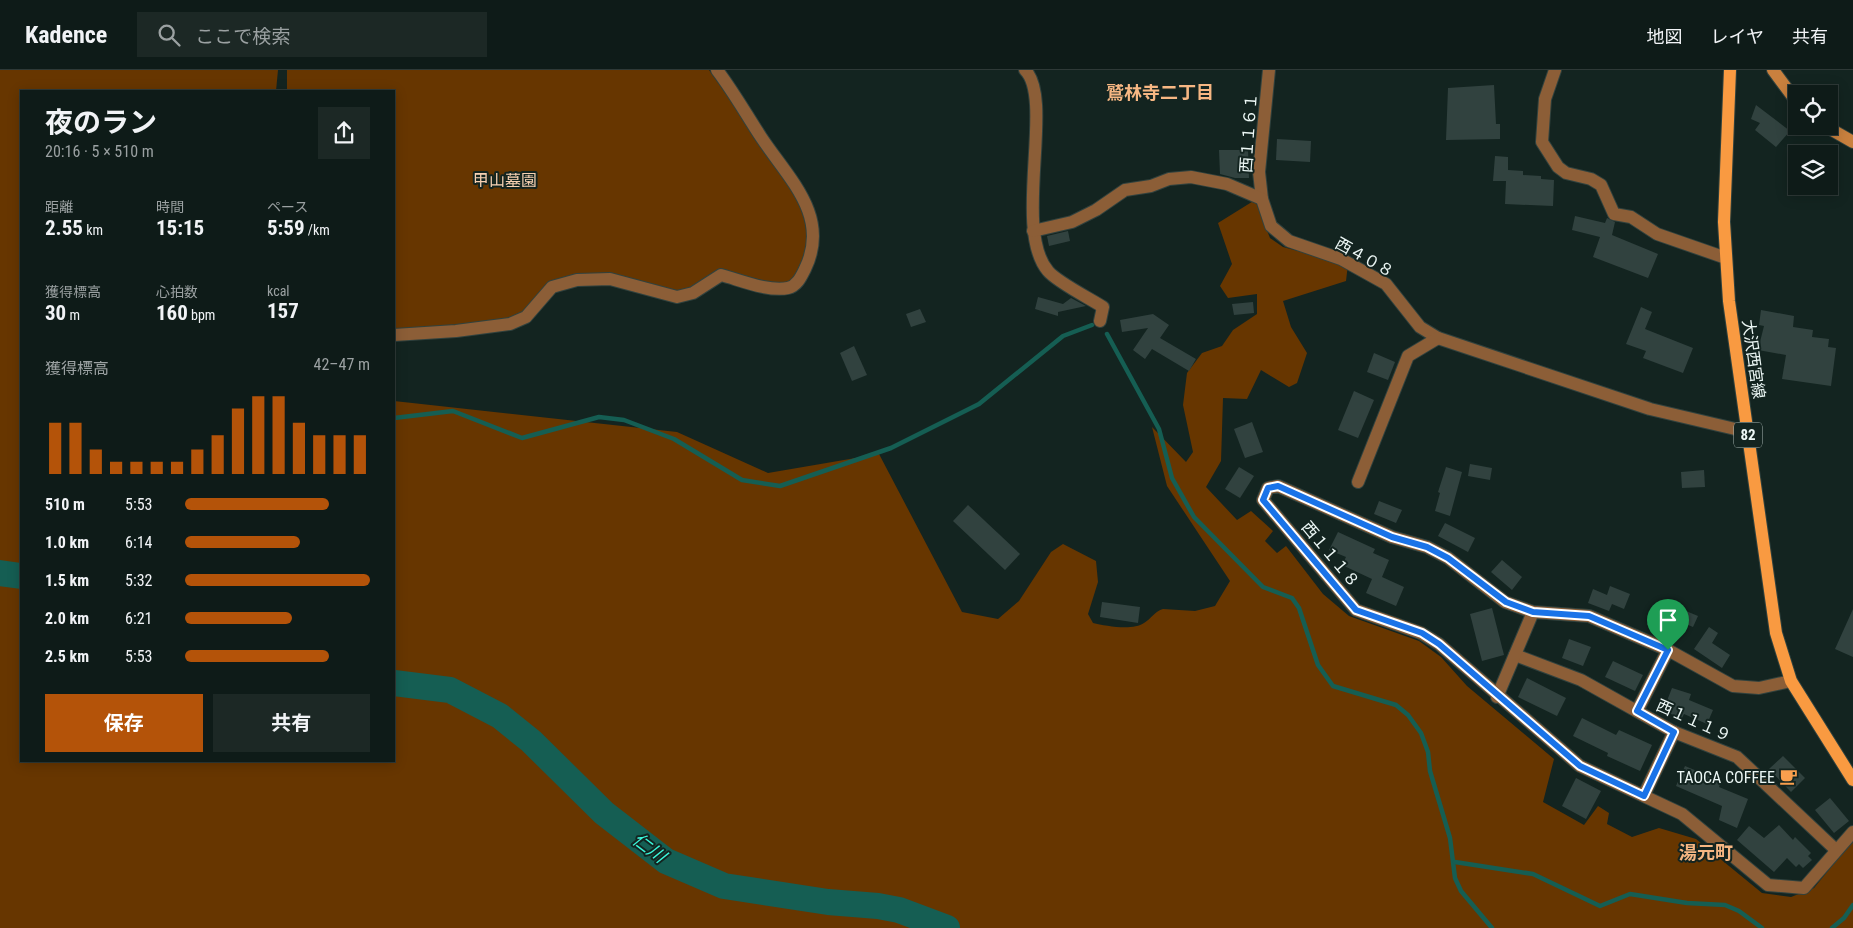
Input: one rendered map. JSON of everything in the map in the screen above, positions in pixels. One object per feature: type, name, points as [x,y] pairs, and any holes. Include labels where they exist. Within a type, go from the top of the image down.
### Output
[{"type":"main road","name":"大沢西宮線","points":[[1730,70],[1724,222],[1729,301],[1776,633],[1791,681],[1853,780]]},
{"type":"street","points":[[395,335],[456,331],[510,324],[526,318],[552,287],[577,280],[610,279],[677,297],[693,293],[721,275],[772,288],[789,288],[799,281],[809,261],[813,234],[810,213],[800,190],[716,70]]},
{"type":"street","points":[[1025,70],[1031,75],[1036,101],[1034,231],[1038,257],[1049,273],[1103,306],[1100,321]]},
{"type":"street","name":"西１１６１","points":[[1262,198],[1259,172],[1269,70]]},
{"type":"street","points":[[1555,70],[1545,99],[1542,142],[1558,167],[1566,173],[1590,179],[1601,185],[1614,214],[1631,217],[1657,234],[1726,258]]},
{"type":"street","points":[[1773,70],[1788,90]]},
{"type":"street","points":[[1838,133],[1853,142]]},
{"type":"street","points":[[1034,231],[1072,222],[1096,210],[1125,190],[1151,186],[1169,179],[1191,177],[1227,184],[1262,198]]},
{"type":"street","name":"西４０８","points":[[1262,198],[1271,226],[1289,241],[1341,259],[1386,284],[1420,326],[1438,338],[1650,409],[1748,432]]},
{"type":"street","points":[[1358,482],[1402,367],[1408,356],[1438,338]]},
{"type":"street","name":"西１１１８","points":[[1791,681],[1759,688],[1733,686],[1668,650],[1589,616],[1533,612],[1506,602],[1448,558],[1427,547],[1392,537],[1278,486],[1268,488],[1263,500],[1356,610],[1422,633],[1439,644],[1580,766],[1682,814],[1768,885],[1804,888],[1853,832]]},
{"type":"street","points":[[1497,696],[1533,612]]},
{"type":"street","points":[[1637,711],[1668,650]]},
{"type":"street","name":"西１１１９","points":[[1515,655],[1581,680],[1674,732],[1737,757],[1836,850]]},
{"type":"street","points":[[1644,796],[1674,732]]},
{"type":"green space","points":[[0,70],[278,70],[276,90],[20,90],[20,762],[395,762],[395,401],[677,432],[768,473],[879,454],[962,612],[998,619],[1019,601],[1051,552],[1063,544],[1096,561],[1098,582],[1088,614],[1093,623],[1133,627],[1144,623],[1163,609],[1195,611],[1215,606],[1230,581],[1167,486],[1152,427],[1186,462],[1193,452],[1183,405],[1187,373],[1202,353],[1222,346],[1233,330],[1257,314],[1257,294],[1228,298],[1220,286],[1232,264],[1218,223],[1255,200],[1270,238],[1283,247],[1348,264],[1346,281],[1283,301],[1291,327],[1307,353],[1297,383],[1289,387],[1261,370],[1247,399],[1223,398],[1221,461],[1206,487],[1237,520],[1251,511],[1273,531],[1265,541],[1277,553],[1286,546],[1323,594],[1349,616],[1419,641],[1441,657],[1467,686],[1554,759],[1543,802],[1584,825],[1598,806],[1609,813],[1607,824],[1632,837],[1659,828],[1696,839],[1762,893],[1791,897],[1814,888],[1853,840],[1853,928],[0,928]]},
{"type":"green space","name":"甲山墓園","points":[[287,70],[709,70],[795,191],[806,228],[806,252],[796,275],[787,284],[773,283],[722,270],[691,288],[677,292],[576,275],[530,308],[511,317],[478,324],[395,330],[395,90],[287,90]]},
{"type":"building","points":[[1494,85],[1496,124],[1500,124],[1500,139],[1446,140],[1448,88]]},
{"type":"building","points":[[1756,105],[1788,129],[1788,133],[1776,147],[1755,130],[1760,123],[1751,119]]},
{"type":"building","points":[[1277,139],[1311,141],[1310,162],[1276,160]]},
{"type":"building","points":[[1219,150],[1248,150],[1249,178],[1235,178],[1220,174]]},
{"type":"building","points":[[1495,156],[1508,157],[1508,170],[1523,171],[1523,175],[1541,176],[1541,179],[1554,180],[1553,206],[1505,204],[1506,181],[1493,181]]},
{"type":"building","points":[[1575,216],[1605,223],[1607,218],[1615,222],[1612,235],[1658,254],[1648,278],[1593,257],[1600,237],[1572,230]]},
{"type":"building","points":[[1068,231],[1070,241],[1049,246],[1047,236]]},
{"type":"building","points":[[1038,297],[1063,304],[1071,298],[1086,306],[1058,312],[1058,316],[1035,309]]},
{"type":"building","points":[[1253,302],[1254,313],[1234,315],[1232,304]]},
{"type":"building","points":[[1641,307],[1652,312],[1645,329],[1693,348],[1683,373],[1643,358],[1646,351],[1626,344]]},
{"type":"building","points":[[920,309],[926,322],[911,327],[906,314]]},
{"type":"building","points":[[1761,310],[1794,316],[1793,327],[1813,330],[1812,337],[1829,339],[1828,347],[1836,348],[1831,386],[1782,379],[1786,355],[1758,350],[1764,326],[1759,325]]},
{"type":"building","points":[[1153,314],[1169,325],[1160,338],[1196,359],[1189,371],[1152,349],[1145,359],[1133,350],[1148,328],[1122,332],[1120,320]]},
{"type":"building","points":[[854,346],[867,375],[852,381],[840,353]]},
{"type":"building","points":[[1374,353],[1395,362],[1388,380],[1367,372]]},
{"type":"building","points":[[1354,391],[1374,400],[1358,438],[1338,430]]},
{"type":"building","points":[[1252,422],[1263,452],[1245,458],[1234,429]]},
{"type":"building","points":[[1470,464],[1492,468],[1490,480],[1468,476]]},
{"type":"building","points":[[1239,467],[1254,476],[1240,498],[1225,489]]},
{"type":"building","points":[[1446,467],[1462,472],[1450,516],[1435,511],[1440,493],[1438,492]]},
{"type":"building","points":[[1704,470],[1705,487],[1682,488],[1681,472]]},
{"type":"building","points":[[1379,501],[1402,510],[1396,523],[1374,514]]},
{"type":"building","points":[[968,505],[1020,554],[1005,570],[953,521]]},
{"type":"building","points":[[1445,523],[1475,538],[1468,552],[1438,536]]},
{"type":"building","points":[[1338,532],[1375,549],[1373,553],[1389,560],[1382,577],[1404,587],[1396,606],[1366,593],[1372,579],[1342,565],[1346,557],[1329,550]]},
{"type":"building","points":[[1502,560],[1522,577],[1512,590],[1491,572]]},
{"type":"building","points":[[1610,586],[1630,594],[1624,609],[1612,604],[1609,611],[1588,603],[1593,589],[1607,595]]},
{"type":"building","points":[[1102,602],[1140,607],[1138,623],[1100,617]]},
{"type":"building","points":[[1492,608],[1504,655],[1482,661],[1470,614]]},
{"type":"building","points":[[1853,609],[1853,657],[1835,649]]},
{"type":"building","points":[[1652,611],[1674,619],[1668,633],[1647,625]]},
{"type":"building","points":[[1686,611],[1698,616],[1693,627],[1681,622]]},
{"type":"building","points":[[1709,627],[1718,633],[1712,643],[1730,655],[1722,668],[1694,649]]},
{"type":"building","points":[[1569,639],[1591,647],[1583,666],[1562,658]]},
{"type":"building","points":[[1613,661],[1643,675],[1635,691],[1605,677]]},
{"type":"building","points":[[1527,678],[1566,698],[1557,716],[1518,697]]},
{"type":"building","points":[[1672,688],[1691,694],[1689,700],[1713,710],[1707,724],[1684,714],[1682,718],[1663,711]]},
{"type":"building","points":[[1582,718],[1616,735],[1619,730],[1652,745],[1640,771],[1607,756],[1608,753],[1573,736]]},
{"type":"building","points":[[1783,756],[1805,778],[1791,792],[1769,769]]},
{"type":"building","points":[[1685,766],[1721,781],[1719,787],[1748,799],[1737,828],[1719,820],[1722,806],[1676,786]]},
{"type":"building","points":[[1576,778],[1601,791],[1586,819],[1562,806]]},
{"type":"building","points":[[1830,798],[1849,821],[1834,833],[1815,810]]},
{"type":"building","points":[[1779,825],[1793,840],[1795,837],[1811,853],[1808,856],[1812,860],[1803,868],[1799,864],[1796,867],[1787,858],[1774,872],[1737,840],[1749,826],[1764,838]]},
{"type":"waterway","points":[[395,418],[453,411],[522,438],[599,417],[624,420],[674,439],[742,480],[780,486],[891,448],[979,404],[1063,336],[1092,325]]},
{"type":"waterway","points":[[1107,334],[1159,429],[1172,478],[1194,517],[1263,587],[1292,598],[1299,608],[1318,665],[1333,686],[1396,705],[1408,715],[1421,733],[1428,752],[1430,771],[1450,838],[1455,878],[1461,891],[1492,928]]},
{"type":"waterway","name":"仁川","points":[[0,573],[20,576]]},
{"type":"waterway","name":"仁川","points":[[395,683],[450,690],[500,716],[531,741],[604,813],[666,861],[724,886],[828,902],[878,906],[899,910],[947,928]]},
{"type":"waterway","points":[[1455,862],[1533,874],[1600,906],[1630,894],[1687,903],[1725,905],[1739,911],[1762,928]]},
{"type":"waterway","points":[[1832,928],[1844,918],[1853,905]]},
{"type":"place","name":"TAOCA COFFEE","points":[[1789,777]]},
{"type":"district","name":"鷲林寺二丁目","points":[[1160,93]]},
{"type":"district","name":"湯元町","points":[[1706,853]]},
{"type":"route","points":[[1278,486],[1392,537],[1427,547],[1448,558],[1506,602],[1533,612],[1589,616],[1668,650],[1637,711],[1674,732],[1644,796],[1580,766],[1439,644],[1422,633],[1356,610],[1263,500],[1268,488],[1278,486]]}]
